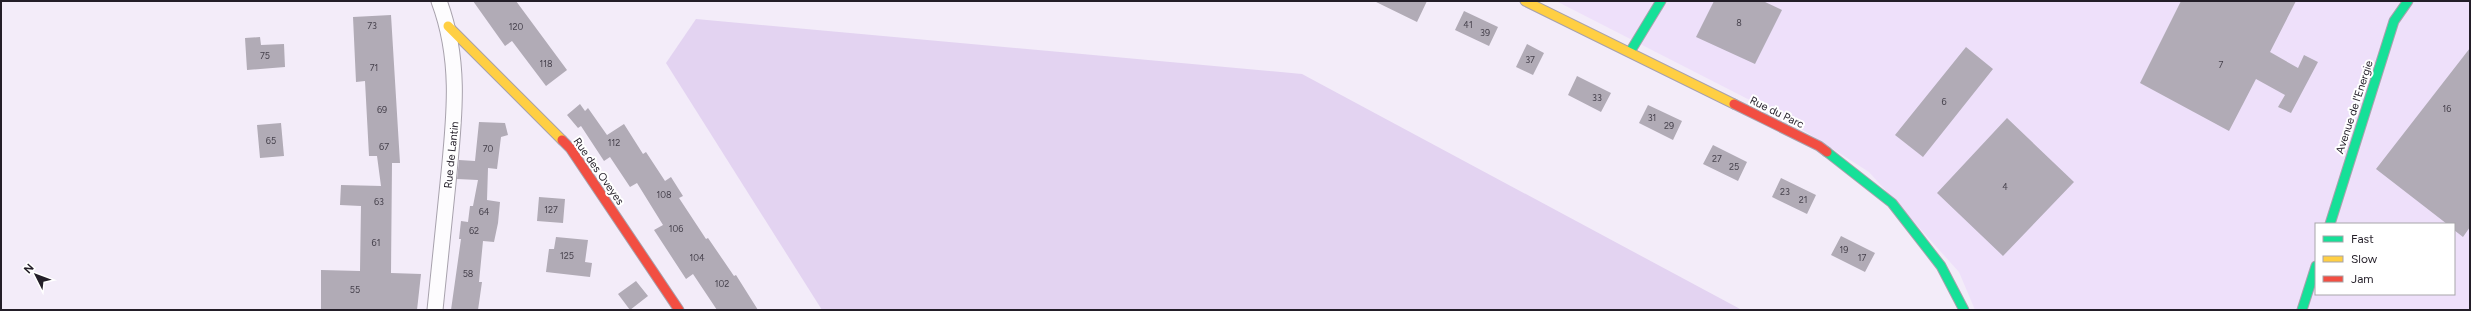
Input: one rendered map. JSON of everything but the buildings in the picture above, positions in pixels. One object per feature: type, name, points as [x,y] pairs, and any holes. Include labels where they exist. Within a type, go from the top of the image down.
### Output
[{"type":"street","name":"Rue de Lantin","points":[[435,310],[455,116],[454,68],[448,26],[439,1]]},
{"type":"street","name":"Rue du Parc","points":[[1525,1],[1819,146],[1892,203],[1941,266],[1964,310]]},
{"type":"street","points":[[1630,52],[1661,1]]},
{"type":"street","name":"Avenue de l'Energie","points":[[2330,223],[2394,20],[2408,1]]},
{"type":"street","name":"Rue des Oveyes","points":[[448,26],[570,148],[679,310]]},
{"type":"street","points":[[2302,310],[2315,269]]},
{"type":"shaded area","points":[[1556,1],[2470,1],[2470,310],[1975,310],[1959,272],[1869,172],[1781,116]]},
{"type":"shaded area","points":[[696,19],[1302,74],[1742,310],[822,310],[666,63]]},
{"type":"traffic: fast","points":[[1630,52],[1661,1]]},
{"type":"traffic: fast","points":[[2330,223],[2394,21],[2408,1]]},
{"type":"traffic: fast","points":[[1827,152],[1892,203],[1941,266],[1964,310]]},
{"type":"traffic: fast","points":[[2302,310],[2315,269]]},
{"type":"traffic: slow","points":[[1525,1],[1734,104]]},
{"type":"traffic: slow","points":[[448,26],[562,140]]},
{"type":"traffic: jam","points":[[1734,104],[1819,146],[1827,152]]},
{"type":"traffic: jam","points":[[562,140],[570,148],[679,310]]}]
